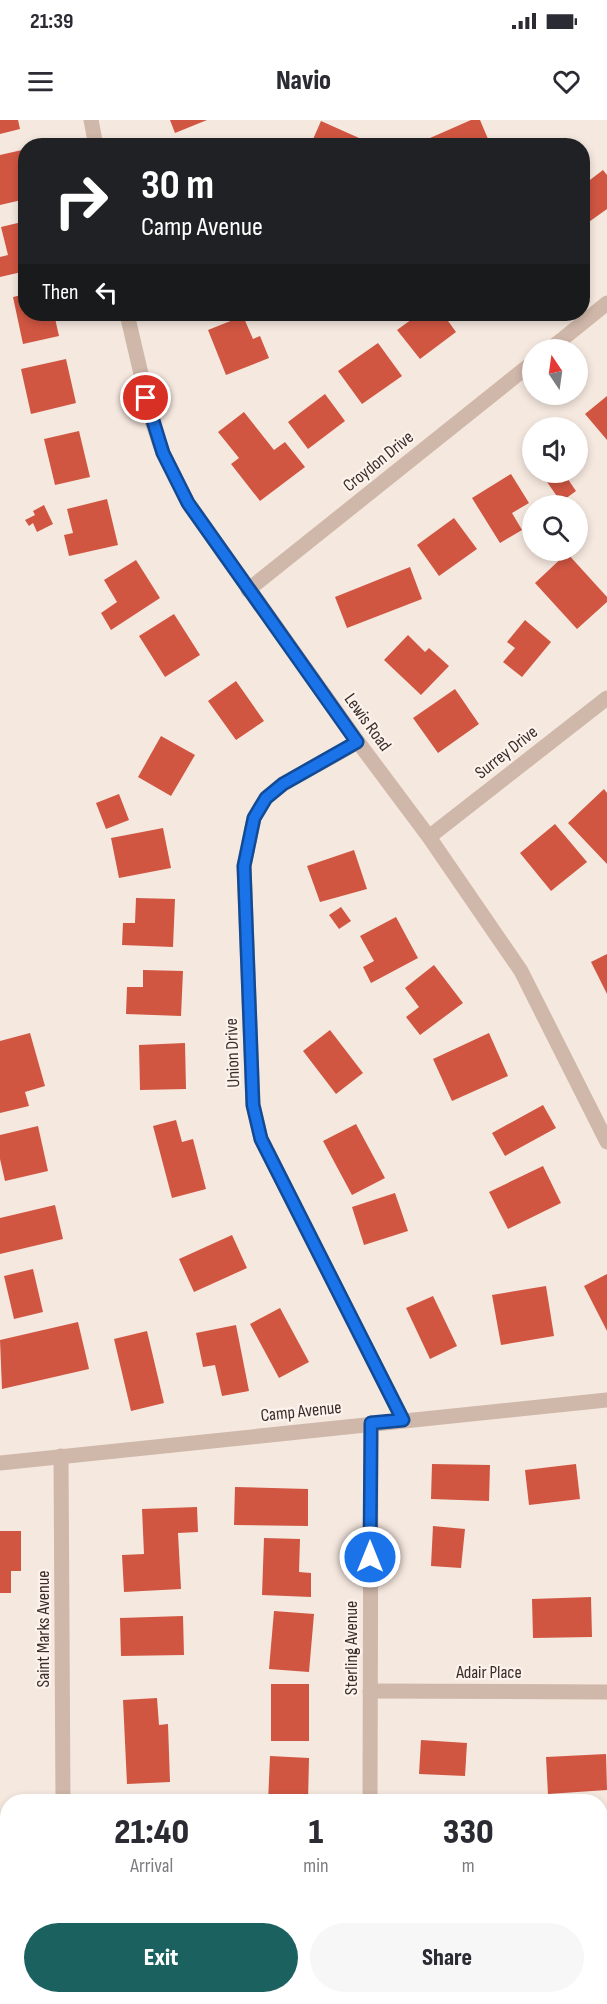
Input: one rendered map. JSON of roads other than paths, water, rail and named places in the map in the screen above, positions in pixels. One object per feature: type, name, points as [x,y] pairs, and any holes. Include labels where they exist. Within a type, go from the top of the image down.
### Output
[{"type":"street","points":[[91,120],[94,138]]},
{"type":"street","points":[[590,317],[607,303]]},
{"type":"street","name":"Lewis Road","points":[[129,321],[152,421],[163,453],[188,503],[357,742],[429,837],[521,971],[607,1142]]},
{"type":"street","points":[[563,339],[585,321]]},
{"type":"street","name":"Croydon Drive","points":[[248,590],[522,371]]},
{"type":"street","name":"Surrey Drive","points":[[429,837],[607,698]]},
{"type":"street","name":"Union Drive","points":[[357,742],[283,784],[266,798],[254,818],[244,866],[253,1105],[261,1139],[403,1420]]},
{"type":"street","name":"Camp Avenue","points":[[0,1463],[607,1400]]},
{"type":"street","name":"Sterling Avenue","points":[[370,1794],[371,1423]]},
{"type":"street","name":"Saint Marks Avenue","points":[[61,1456],[63,1794]]},
{"type":"street","name":"Adair Place","points":[[370,1691],[607,1692]]}]
